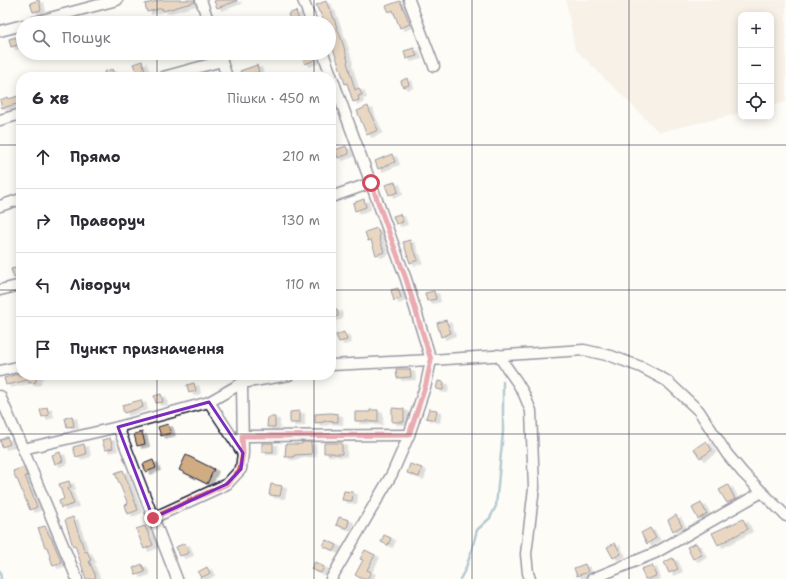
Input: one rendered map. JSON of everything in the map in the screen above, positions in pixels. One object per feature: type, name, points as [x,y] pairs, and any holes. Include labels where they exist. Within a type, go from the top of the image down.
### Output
[{"type":"street","points":[[57,16],[117,0]]},
{"type":"street","points":[[201,0],[207,16]]},
{"type":"street","points":[[303,0],[309,16]]},
{"type":"street","points":[[409,0],[434,66]]},
{"type":"street","points":[[0,31],[16,27]]},
{"type":"street","points":[[177,72],[211,60]]},
{"type":"street","points":[[221,60],[225,72]]},
{"type":"street","points":[[326,60],[330,72]]},
{"type":"street","points":[[331,579],[392,474],[409,435],[426,384],[431,360],[406,279],[336,88]]},
{"type":"street","points":[[0,120],[16,115]]},
{"type":"street","points":[[336,195],[371,183]]},
{"type":"street","points":[[0,206],[16,201]]},
{"type":"street","points":[[0,290],[16,286]]},
{"type":"street","points":[[336,364],[431,360],[584,350],[611,356],[641,367],[666,381],[699,411],[727,454],[743,473],[786,516]]},
{"type":"street","points":[[498,355],[517,382],[531,411],[534,488],[526,554],[530,579]]},
{"type":"street","points":[[0,371],[16,367]]},
{"type":"street","points":[[23,449],[118,427],[210,402],[242,383],[260,380]]},
{"type":"street","points":[[153,518],[227,484],[240,470],[243,453],[242,383]]},
{"type":"street","points":[[0,396],[77,579]]},
{"type":"street","points":[[210,402],[243,453]]},
{"type":"street","points":[[118,427],[177,579]]},
{"type":"street","points":[[242,436],[409,435]]},
{"type":"street","points":[[592,579],[655,553],[762,492]]},
{"type":"highlighted area","points":[[209,402],[243,453],[241,469],[227,484],[153,518],[118,427]]},
{"type":"shaded area","points":[[566,0],[786,0],[786,102],[774,105],[774,12],[738,12],[738,114],[659,132],[575,49]]},
{"type":"building","points":[[39,0],[41,10],[33,12],[30,3]]},
{"type":"building","points":[[162,0],[195,0],[195,2],[163,11],[162,8],[147,12],[145,4]]},
{"type":"building","points":[[214,1],[237,1],[217,8]]},
{"type":"building","points":[[326,1],[333,16],[321,16],[316,5]]},
{"type":"building","points":[[400,1],[410,24],[400,28],[393,10],[389,12],[386,6]]},
{"type":"building","points":[[296,11],[298,16],[289,16],[288,14]]},
{"type":"building","points":[[336,25],[348,61],[347,62],[355,90],[359,88],[362,95],[358,96],[359,100],[353,102],[336,57]]},
{"type":"building","points":[[16,37],[16,46],[11,47],[9,39]]},
{"type":"building","points":[[414,48],[417,56],[406,59],[404,51]]},
{"type":"building","points":[[303,60],[315,60],[305,64]]},
{"type":"building","points":[[142,61],[145,70],[137,72],[133,64]]},
{"type":"building","points":[[257,65],[259,72],[240,72]]},
{"type":"building","points":[[112,69],[113,72],[104,72]]},
{"type":"building","points":[[407,78],[409,85],[403,87],[401,81]]},
{"type":"building","points":[[8,97],[9,99],[16,97],[16,104],[2,108],[0,100]]},
{"type":"building","points":[[368,106],[378,130],[367,135],[357,111]]},
{"type":"building","points":[[346,146],[349,154],[338,158],[336,150]]},
{"type":"building","points":[[392,154],[395,162],[378,169],[375,161]]},
{"type":"building","points":[[395,182],[398,192],[389,195],[385,185]]},
{"type":"building","points":[[364,199],[366,207],[355,211],[353,203]]},
{"type":"building","points":[[400,214],[403,222],[396,224],[393,216]]},
{"type":"building","points":[[377,228],[384,252],[376,255],[371,240],[368,241],[365,232]]},
{"type":"building","points":[[410,240],[418,260],[410,263],[403,242]]},
{"type":"building","points":[[16,268],[16,277],[14,278],[11,269]]},
{"type":"building","points":[[398,288],[401,298],[394,301],[391,290]]},
{"type":"building","points":[[434,291],[436,299],[427,301],[425,293]]},
{"type":"building","points":[[336,309],[338,316],[336,317]]},
{"type":"building","points":[[446,320],[451,333],[441,337],[437,323]]},
{"type":"building","points":[[344,332],[347,340],[339,342],[336,335]]},
{"type":"building","points":[[396,369],[410,369],[411,377],[397,378]]},
{"type":"building","points":[[16,375],[16,380],[28,380],[6,385],[4,378]]},
{"type":"building","points":[[28,380],[36,380],[36,382],[29,383]]},
{"type":"building","points":[[438,381],[444,382],[443,390],[436,389]]},
{"type":"building","points":[[194,383],[196,391],[189,393],[187,385]]},
{"type":"building","points":[[161,394],[163,402],[156,403],[154,396]]},
{"type":"building","points":[[141,400],[143,407],[124,413],[122,405]]},
{"type":"building","points":[[47,407],[49,415],[42,417],[40,410]]},
{"type":"building","points":[[392,408],[404,409],[404,422],[392,422]]},
{"type":"building","points":[[429,409],[437,410],[435,420],[426,418]]},
{"type":"building","points":[[370,410],[378,410],[378,422],[355,421],[355,412],[370,412]]},
{"type":"building","points":[[300,411],[300,423],[290,423],[290,412]]},
{"type":"building","points":[[315,414],[338,414],[338,422],[324,421],[315,423]]},
{"type":"building","points":[[72,416],[74,426],[67,427],[65,418]]},
{"type":"building","points":[[268,417],[275,417],[275,427],[267,427]]},
{"type":"building","points":[[168,424],[171,433],[161,436],[158,427]]},
{"type":"building","points":[[142,432],[145,444],[137,446],[134,434]]},
{"type":"building","points":[[7,437],[10,444],[2,447],[0,440]]},
{"type":"building","points":[[110,438],[113,448],[105,450],[102,440]]},
{"type":"building","points":[[706,441],[712,450],[700,458],[694,449]]},
{"type":"building","points":[[302,442],[311,442],[312,454],[285,457],[286,444],[302,444]]},
{"type":"building","points":[[262,443],[273,443],[273,452],[262,452]]},
{"type":"building","points":[[324,443],[342,443],[342,454],[324,453]]},
{"type":"building","points":[[84,444],[86,454],[76,457],[73,447]]},
{"type":"building","points":[[60,452],[63,461],[55,464],[52,455]]},
{"type":"building","points":[[186,455],[214,469],[207,484],[179,470]]},
{"type":"building","points":[[153,460],[156,468],[146,472],[143,464]]},
{"type":"building","points":[[410,464],[422,468],[419,477],[407,473]]},
{"type":"building","points":[[24,467],[27,475],[25,476],[37,507],[30,510],[13,471]]},
{"type":"building","points":[[123,470],[138,510],[128,514],[125,505],[128,504],[115,473]]},
{"type":"building","points":[[69,481],[71,487],[68,488],[74,504],[61,508],[59,501],[64,499],[59,484]]},
{"type":"building","points":[[271,484],[282,486],[280,496],[269,495]]},
{"type":"building","points":[[728,485],[735,499],[727,503],[719,490]]},
{"type":"building","points":[[344,491],[353,492],[352,501],[342,500]]},
{"type":"building","points":[[701,503],[707,514],[698,519],[692,508]]},
{"type":"building","points":[[676,515],[682,526],[673,531],[668,520]]},
{"type":"building","points":[[73,517],[85,552],[87,551],[91,560],[89,561],[96,577],[92,579],[86,579],[75,545],[73,546],[70,537],[65,520]]},
{"type":"building","points":[[339,517],[349,520],[347,528],[336,525]]},
{"type":"building","points":[[743,519],[748,529],[718,545],[712,533]]},
{"type":"building","points":[[45,526],[62,563],[53,566],[47,547],[45,547],[38,528]]},
{"type":"building","points":[[145,526],[153,545],[144,549],[136,529]]},
{"type":"building","points":[[650,528],[656,538],[647,544],[641,533]]},
{"type":"building","points":[[384,535],[391,538],[388,545],[381,542]]},
{"type":"building","points":[[326,540],[337,545],[334,551],[323,546]]},
{"type":"building","points":[[185,543],[189,553],[180,556],[176,547]]},
{"type":"building","points":[[615,543],[621,554],[613,558],[607,547]]},
{"type":"building","points":[[696,543],[702,555],[693,559],[687,547]]},
{"type":"building","points":[[365,550],[375,555],[367,570],[371,572],[367,579],[362,579],[355,575],[363,560],[360,559]]},
{"type":"building","points":[[673,558],[678,569],[669,573],[664,562]]},
{"type":"building","points":[[315,562],[324,567],[321,573],[311,569]]},
{"type":"building","points":[[142,564],[145,572],[136,575],[133,568]]},
{"type":"building","points":[[585,564],[588,572],[577,576],[574,568]]},
{"type":"building","points":[[652,565],[656,576],[645,579],[641,569]]},
{"type":"building","points":[[207,567],[210,573],[201,578],[198,572]]},
{"type":"waterway","points":[[460,579],[470,556],[477,530],[490,518],[496,506],[503,432],[503,382]]},
{"type":"waterway","points":[[0,571],[1,579]]},
{"type":"route","points":[[153,518],[227,484],[240,470],[243,453],[242,436],[409,435],[426,384],[431,360],[406,279],[371,183]]}]
